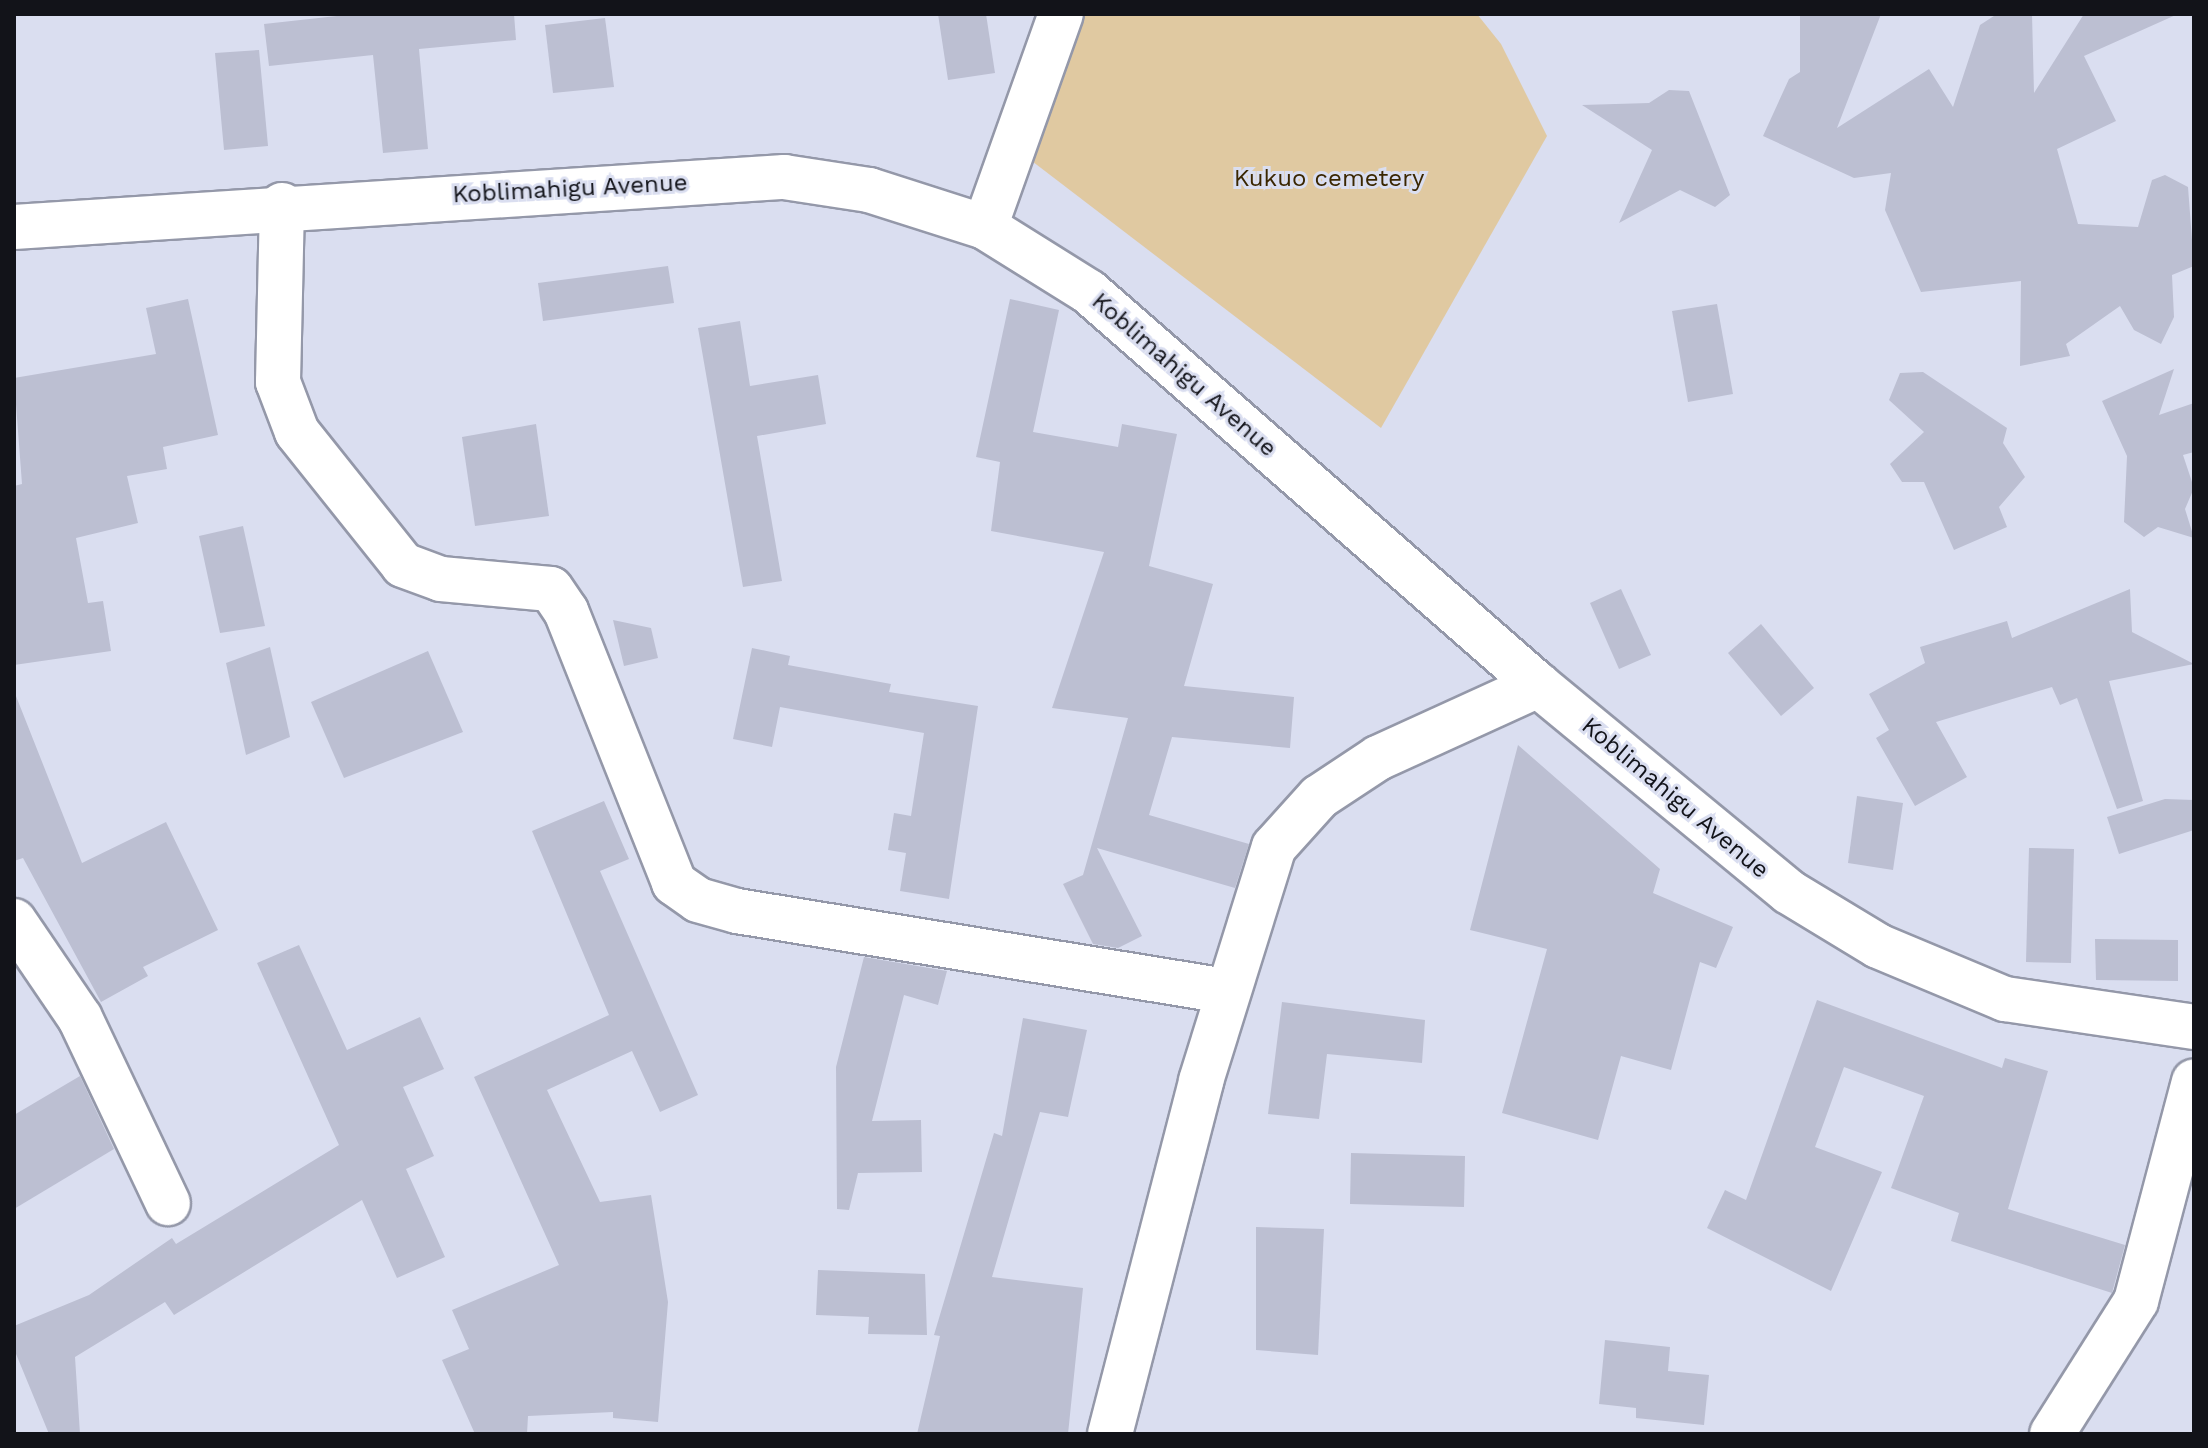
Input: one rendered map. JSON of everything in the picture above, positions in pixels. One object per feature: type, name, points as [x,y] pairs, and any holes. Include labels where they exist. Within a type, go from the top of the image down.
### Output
[{"type":"street","points":[[985,227],[1061,14]]},
{"type":"street","name":"Koblimahigu Avenue","points":[[14,227],[282,205],[784,177],[869,190],[985,227],[1099,300],[1538,685],[1789,892],[1878,946],[2005,999],[2194,1027]]},
{"type":"street","points":[[282,205],[278,382],[297,432],[403,565],[441,579],[551,589],[566,611],[674,883],[698,900],[737,911],[1227,991]]},
{"type":"street","points":[[1110,1434],[1227,991],[1274,847],[1319,797],[1378,758],[1538,685]]},
{"type":"street","points":[[14,921],[80,1018],[168,1203]]},
{"type":"street","points":[[2052,1434],[2136,1301],[2194,1082]]},
{"type":"green space","name":"Kukuo cemetery","points":[[1071,14],[1477,14],[1501,44],[1547,136],[1381,428],[1024,155]]},
{"type":"building","points":[[355,14],[514,14],[516,40],[419,49],[428,149],[383,153],[373,55],[269,66],[264,24]]},
{"type":"building","points":[[938,14],[986,14],[995,73],[948,80]]},
{"type":"building","points":[[1800,14],[1881,14],[1837,128],[1929,69],[1953,107],[1980,25],[1997,14],[2032,14],[2034,93],[2084,14],[2178,14],[2084,56],[2116,121],[2057,149],[2078,224],[2138,227],[2152,180],[2165,175],[2188,187],[2194,266],[2172,275],[2174,317],[2161,344],[2134,330],[2120,306],[2066,344],[2070,356],[2020,366],[2021,281],[1921,292],[1885,210],[1891,173],[1854,178],[1763,136],[1789,79],[1800,72]]},
{"type":"building","points":[[605,18],[614,87],[553,93],[545,25]]},
{"type":"building","points":[[259,50],[268,146],[224,150],[215,53]]},
{"type":"building","points":[[1669,90],[1689,91],[1730,195],[1715,207],[1680,190],[1619,223],[1652,150],[1582,105],[1649,103]]},
{"type":"building","points":[[668,266],[674,303],[543,321],[538,283]]},
{"type":"building","points":[[188,299],[218,435],[163,447],[167,469],[127,476],[138,523],[76,538],[88,603],[103,601],[111,651],[14,665],[14,486],[22,484],[14,378],[156,354],[146,308]]},
{"type":"building","points":[[1010,299],[1059,310],[1033,432],[1118,447],[1122,424],[1177,434],[1149,566],[1213,584],[1184,686],[1294,697],[1290,748],[1172,737],[1149,815],[1249,844],[1235,888],[1097,848],[1142,936],[1118,948],[1093,944],[1063,884],[1083,875],[1128,718],[1052,708],[1104,552],[991,531],[1000,462],[976,457]]},
{"type":"building","points":[[1717,304],[1733,394],[1688,402],[1672,311]]},
{"type":"building","points":[[740,321],[750,386],[818,375],[826,424],[757,436],[782,581],[743,587],[698,328]]},
{"type":"building","points":[[2174,369],[2159,415],[2194,403],[2194,452],[2183,455],[2194,488],[2185,509],[2194,538],[2158,527],[2144,537],[2124,522],[2127,456],[2102,401]]},
{"type":"building","points":[[1923,372],[2007,428],[2003,443],[2025,477],[1999,507],[2007,527],[1954,550],[1924,482],[1902,482],[1890,464],[1924,432],[1889,400],[1900,373]]},
{"type":"building","points":[[536,424],[549,516],[475,526],[462,437]]},
{"type":"building","points":[[243,526],[265,626],[220,633],[199,536]]},
{"type":"building","points":[[1621,589],[1651,655],[1619,669],[1590,603]]},
{"type":"building","points":[[2130,589],[2132,632],[2194,664],[2109,681],[2143,801],[2117,809],[2077,698],[2060,705],[2052,687],[1936,722],[1967,777],[1915,806],[1876,738],[1889,730],[1869,694],[1925,663],[1920,647],[2007,621],[2012,638]]},
{"type":"building","points":[[613,620],[651,628],[658,658],[624,666]]},
{"type":"building","points":[[1761,624],[1814,688],[1781,716],[1728,653]]},
{"type":"building","points":[[270,647],[290,737],[246,755],[226,663]]},
{"type":"building","points":[[752,648],[790,656],[788,665],[891,684],[889,692],[978,706],[949,899],[900,891],[906,853],[888,850],[894,813],[911,816],[924,733],[780,707],[772,747],[733,739]]},
{"type":"building","points":[[428,651],[463,732],[344,778],[311,702]]},
{"type":"building","points":[[14,691],[82,863],[166,822],[218,930],[143,967],[148,976],[101,1002],[23,858],[14,861]]},
{"type":"building","points":[[1518,745],[1660,869],[1653,893],[1733,927],[1716,968],[1700,962],[1671,1070],[1621,1056],[1598,1140],[1502,1113],[1547,949],[1470,930]]},
{"type":"building","points":[[1857,796],[1903,803],[1893,870],[1848,863]]},
{"type":"building","points":[[2165,799],[2194,800],[2194,830],[2119,854],[2107,817]]},
{"type":"building","points":[[604,801],[629,859],[600,871],[698,1095],[660,1112],[632,1051],[547,1090],[600,1202],[651,1195],[668,1302],[658,1422],[613,1418],[613,1412],[528,1416],[527,1434],[475,1434],[442,1360],[469,1349],[452,1310],[559,1265],[474,1077],[609,1015],[532,831]]},
{"type":"building","points":[[2029,848],[2074,849],[2071,963],[2026,962]]},
{"type":"building","points":[[2095,939],[2178,940],[2178,981],[2096,980]]},
{"type":"building","points":[[299,945],[347,1050],[420,1017],[444,1069],[403,1087],[434,1156],[406,1169],[445,1257],[397,1278],[362,1200],[174,1315],[165,1302],[75,1357],[80,1434],[49,1434],[14,1349],[14,1326],[89,1295],[172,1238],[176,1244],[339,1145],[257,963]]},
{"type":"building","points":[[864,957],[947,971],[938,1005],[904,995],[872,1121],[921,1120],[922,1172],[858,1173],[849,1210],[837,1209],[836,1067]]},
{"type":"building","points":[[1817,1000],[2002,1068],[2005,1058],[2048,1071],[2008,1209],[2125,1245],[2112,1293],[1951,1241],[1959,1213],[1891,1188],[1924,1096],[1844,1067],[1815,1147],[1882,1172],[1831,1291],[1707,1228],[1725,1190],[1746,1200]]},
{"type":"building","points":[[1282,1002],[1425,1020],[1422,1063],[1327,1054],[1319,1119],[1268,1114]]},
{"type":"building","points":[[1023,1018],[1087,1030],[1068,1117],[1040,1112],[992,1277],[1083,1288],[1068,1434],[917,1434],[940,1336],[934,1335],[994,1133],[1002,1136]]},
{"type":"building","points":[[80,1076],[114,1149],[14,1209],[14,1115]]},
{"type":"building","points":[[1351,1153],[1465,1156],[1464,1207],[1350,1204]]},
{"type":"building","points":[[1256,1227],[1324,1229],[1318,1355],[1256,1350]]},
{"type":"building","points":[[818,1270],[925,1274],[927,1335],[868,1334],[869,1317],[816,1315]]},
{"type":"building","points":[[1605,1340],[1670,1347],[1668,1371],[1709,1375],[1704,1425],[1636,1418],[1636,1408],[1599,1404]]}]
